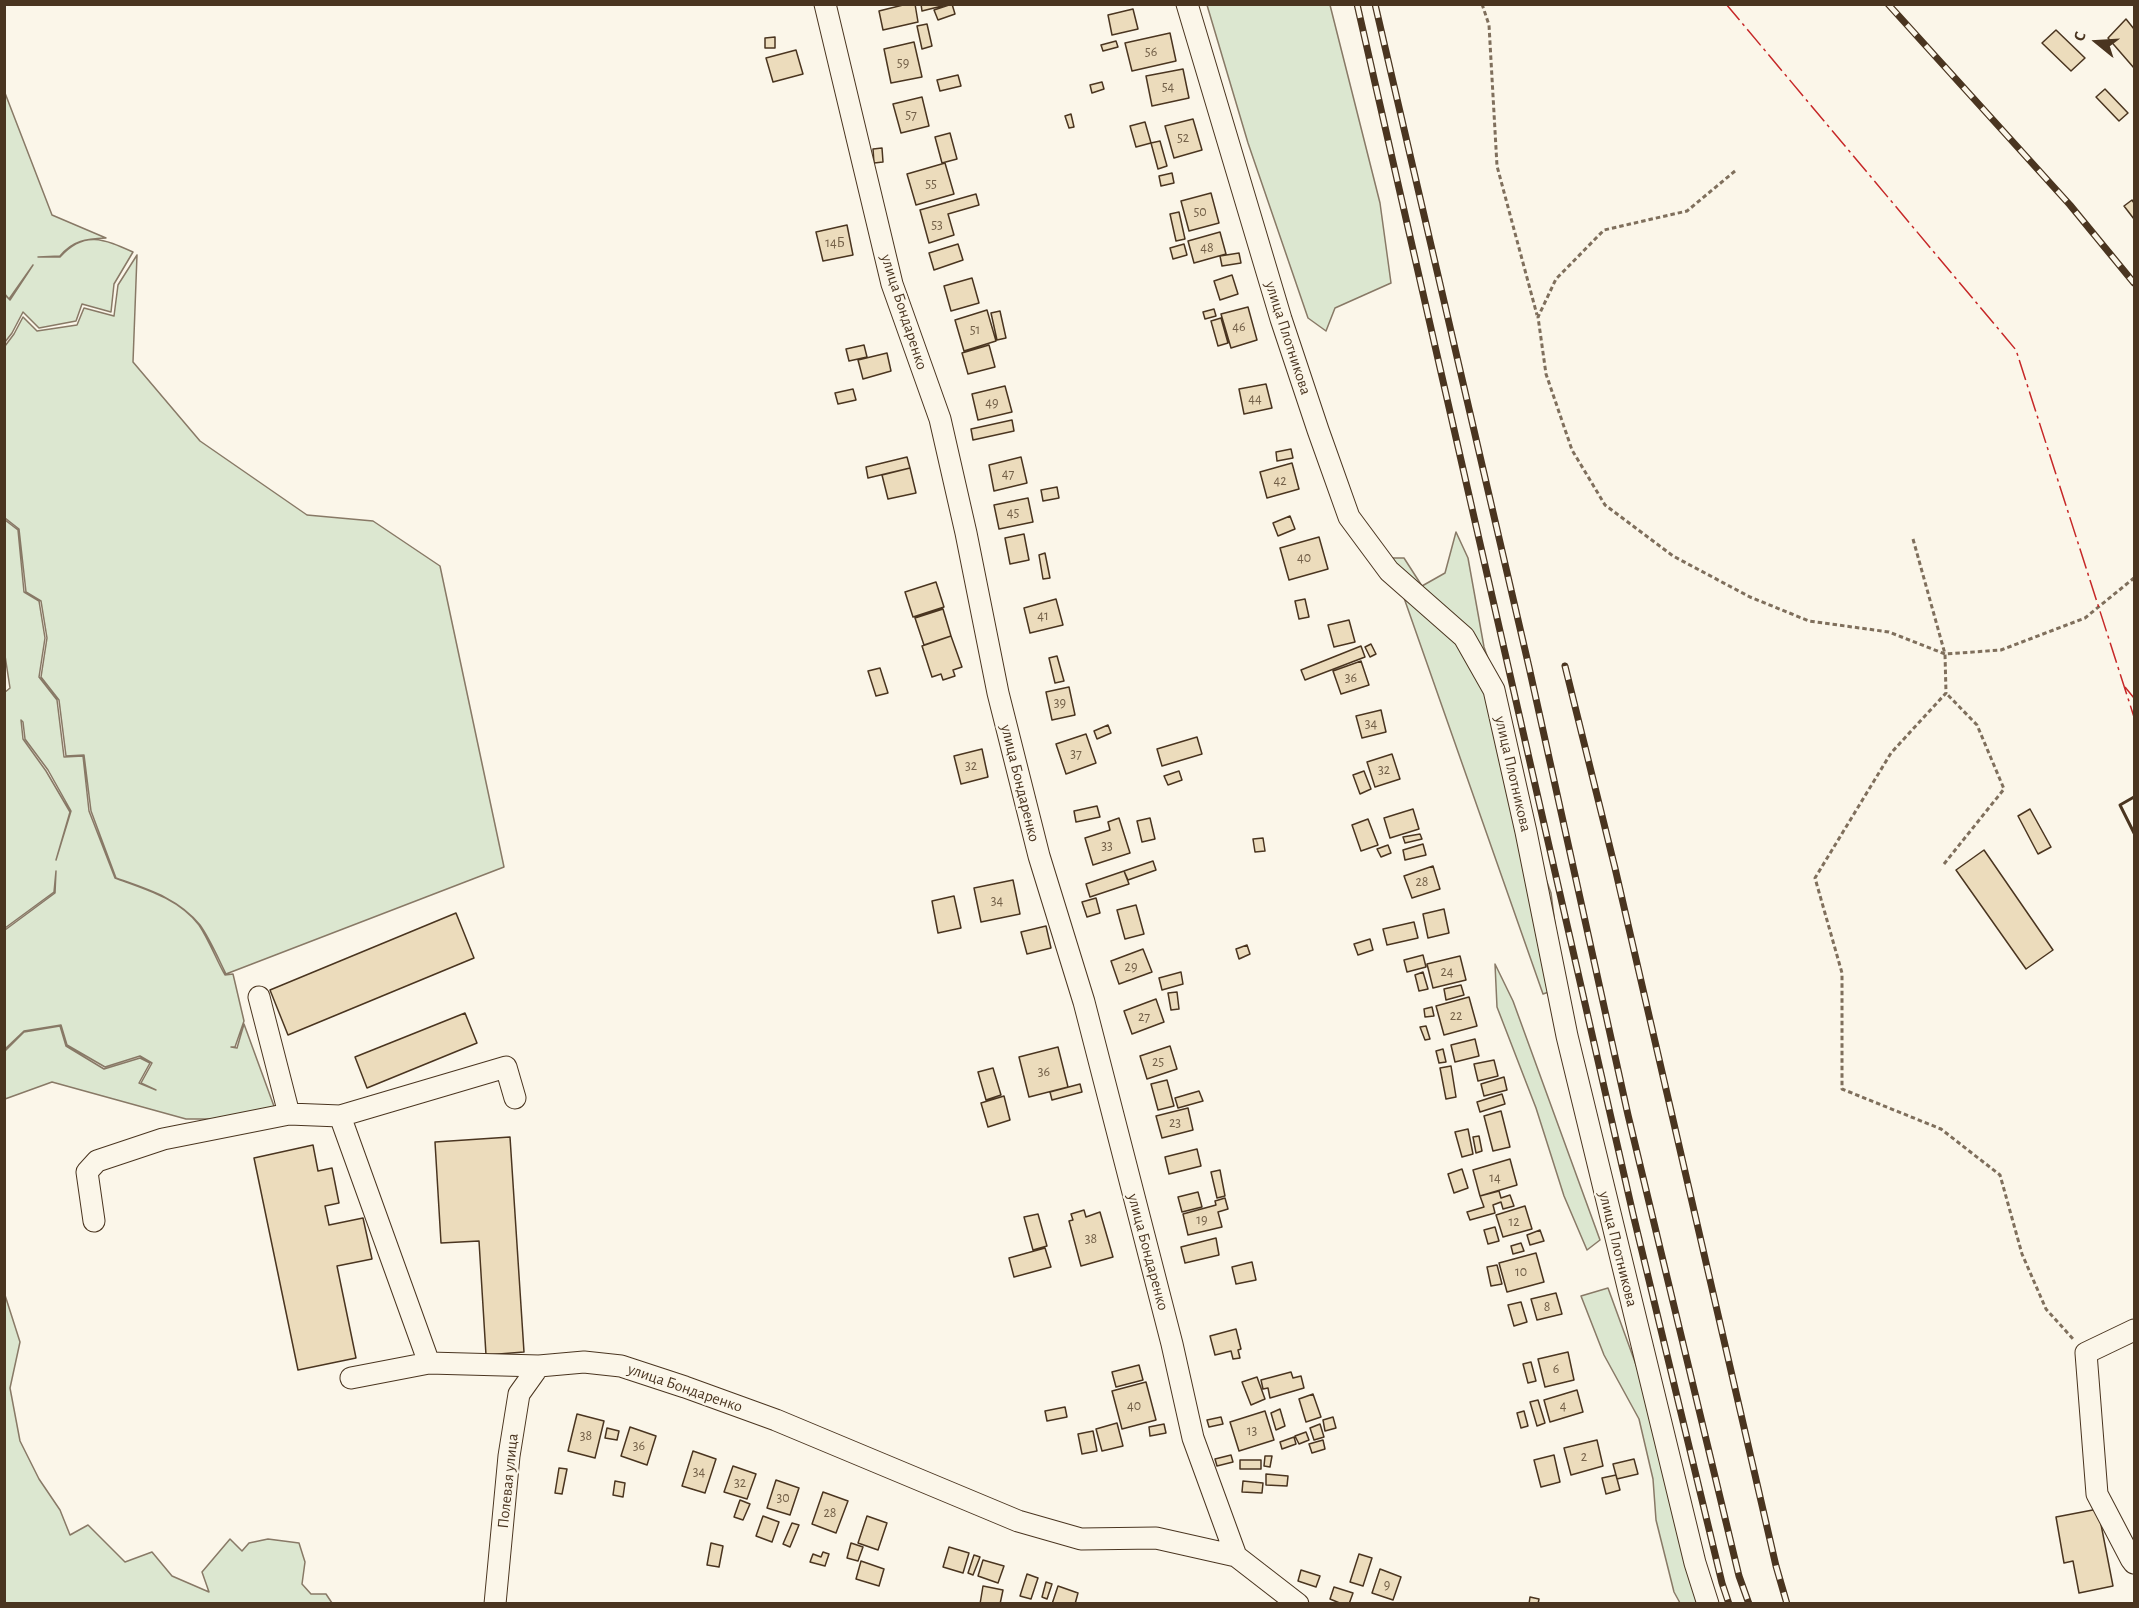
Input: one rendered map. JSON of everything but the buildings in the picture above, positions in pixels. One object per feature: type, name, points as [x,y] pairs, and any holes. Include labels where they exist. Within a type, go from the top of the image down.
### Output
[{"type":"street","name":"улица Бондаренко","points":[[825,4],[892,284],[940,419],[966,533],[998,693],[1039,856],[1084,1002],[1172,1344],[1193,1438],[1236,1556]]},
{"type":"street","name":"улица Плотникова","points":[[1187,4],[1281,319],[1349,517],[1389,571],[1464,638],[1494,690],[1526,832],[1567,1036],[1692,1552],[1708,1604]]},
{"type":"street","points":[[260,998],[289,1114]]},
{"type":"street","points":[[94,1221],[87,1172],[97,1161],[163,1139],[289,1114],[340,1116],[506,1067],[515,1098]]},
{"type":"street","points":[[340,1116],[429,1363]]},
{"type":"street","points":[[2134,1330],[2086,1353],[2097,1494],[2134,1563]]},
{"type":"street","name":"улица Бондаренко","points":[[351,1378],[429,1363],[539,1366],[584,1362],[621,1366],[776,1420],[1018,1521],[1081,1539],[1156,1538],[1236,1556],[1298,1604]]},
{"type":"street","name":"Полевая улица","points":[[495,1604],[509,1456],[519,1394],[539,1366]]},
{"type":"path","points":[[1482,4],[1489,25],[1497,166],[1538,317],[1546,374],[1572,450],[1605,505],[1673,556],[1750,597],[1809,621],[1889,632],[1945,654],[2001,651],[2085,618],[2134,578]]},
{"type":"path","points":[[1538,317],[1556,279],[1604,230],[1687,211],[1735,171]]},
{"type":"path","points":[[1913,539],[1945,654],[1946,693],[1977,725],[2004,789],[1944,864]]},
{"type":"path","points":[[1946,693],[1891,753],[1815,878],[1842,973],[1842,1089],[1941,1129],[2000,1174],[2022,1254],[2046,1310],[2086,1353]]},
{"type":"green space","points":[[1207,5],[1330,5],[1380,203],[1391,283],[1335,308],[1326,331],[1308,318],[1248,143]]},
{"type":"green space","points":[[5,93],[52,215],[106,238],[86,240],[113,243],[133,252],[114,284],[111,312],[82,304],[76,321],[39,328],[23,312],[5,342],[5,295],[9,299],[4,293]],"holes":[[[86,240],[77,243],[60,257],[38,257],[60,256],[70,247],[80,241]],[[33,265],[10,300],[9,299]]]},
{"type":"green space","points":[[137,255],[133,362],[200,441],[307,515],[373,521],[440,566],[504,867],[226,974],[200,925],[182,908],[161,895],[116,878],[91,811],[84,755],[66,756],[59,700],[41,677],[47,638],[41,601],[26,592],[19,529],[5,518],[5,346],[23,317],[37,331],[77,325],[84,308],[114,316],[118,285]]},
{"type":"green space","points":[[5,520],[18,530],[24,592],[39,601],[45,638],[39,677],[57,700],[64,757],[83,756],[89,811],[115,878],[171,901],[191,916],[206,937],[225,975],[233,974],[244,1021],[235,1047],[231,1047],[237,1048],[244,1024],[275,1109],[225,1119],[186,1119],[52,1082],[5,1099],[5,1051],[24,1032],[60,1026],[66,1046],[104,1069],[140,1058],[150,1063],[139,1083],[156,1090],[141,1083],[152,1063],[140,1056],[105,1067],[67,1045],[61,1025],[24,1031],[5,1049],[5,930],[55,893],[56,871],[54,892],[5,928],[4,693],[10,688],[4,649]],"holes":[[[21,720],[25,739],[48,770],[71,811],[56,860],[70,812],[46,771],[23,739]]]},
{"type":"green space","points":[[1456,532],[1468,558],[1484,647],[1508,716],[1519,804],[1551,893],[1563,987],[1543,994],[1390,558],[1404,558],[1422,586],[1445,573]]},
{"type":"green space","points":[[1495,964],[1513,1001],[1600,1240],[1587,1250],[1564,1196],[1536,1108],[1497,1007]]},
{"type":"green space","points":[[1608,1288],[1647,1395],[1697,1603],[1680,1603],[1674,1592],[1656,1520],[1653,1479],[1639,1419],[1604,1355],[1581,1296]]},
{"type":"green space","points":[[4,1292],[20,1342],[10,1388],[20,1441],[39,1479],[60,1510],[70,1535],[88,1525],[125,1562],[152,1552],[172,1576],[209,1592],[202,1572],[230,1539],[242,1551],[249,1543],[268,1539],[299,1543],[305,1562],[302,1584],[311,1594],[326,1594],[332,1603],[5,1603]]},
{"type":"railway","points":[[1357,4],[1633,1214],[1729,1604]]},
{"type":"railway","points":[[1375,4],[1529,667],[1628,1115],[1739,1576],[1749,1604]]},
{"type":"railway","points":[[1888,4],[2070,205],[2134,283]]},
{"type":"railway","points":[[1565,666],[1615,868],[1776,1566],[1787,1604]]},
{"type":"wall","points":[[2134,797],[2120,805],[2134,833]]},
{"type":"power","points":[[1726,4],[2016,350],[2134,717]]},
{"type":"power","points":[[2125,687],[2134,698]]}]
